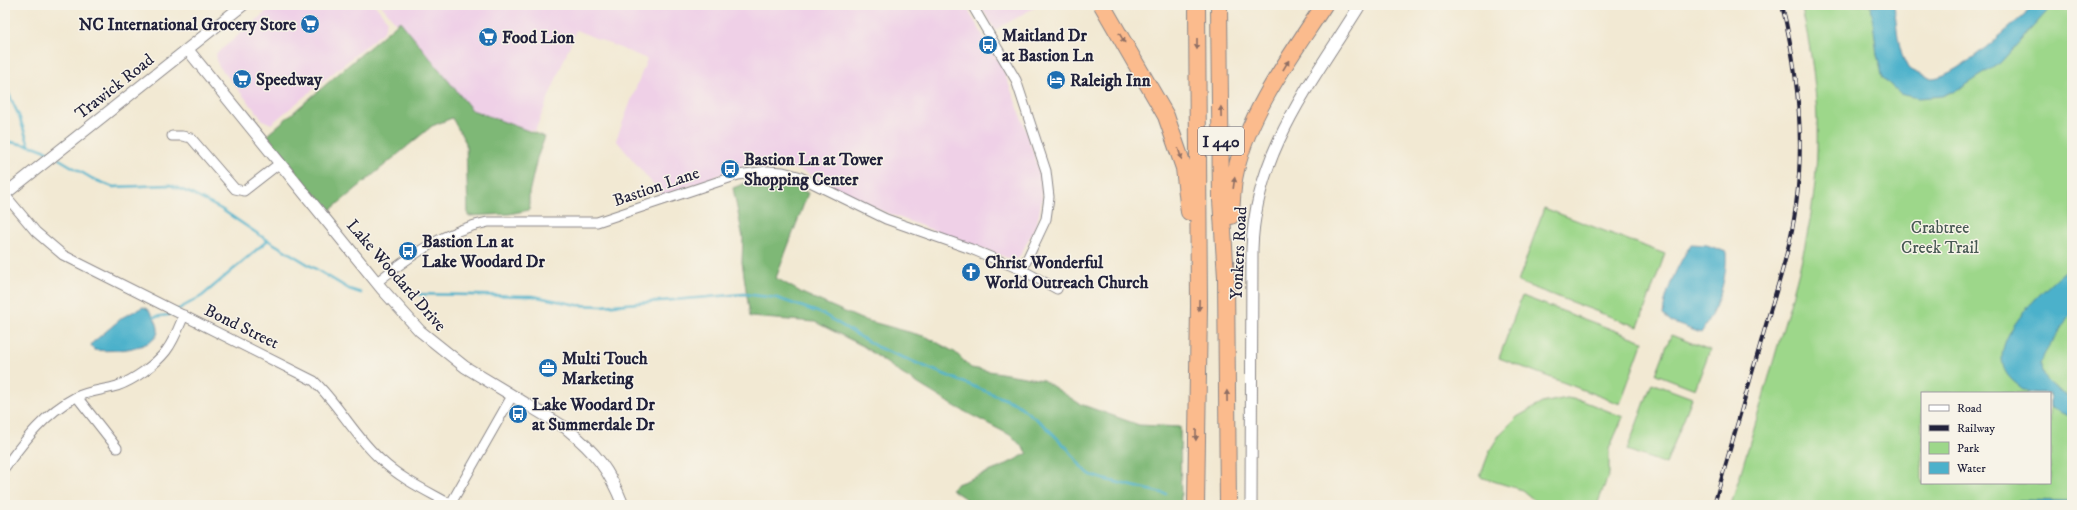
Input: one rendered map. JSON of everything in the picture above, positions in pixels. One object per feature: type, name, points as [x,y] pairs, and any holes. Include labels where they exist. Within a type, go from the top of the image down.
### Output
[{"type":"highway","points":[[1102,5],[1159,101],[1176,141],[1184,168],[1192,235],[1199,266]]},
{"type":"highway","name":"I 440","points":[[1196,505],[1199,266],[1197,5]]},
{"type":"highway","name":"I 440","points":[[1219,5],[1221,200],[1226,277],[1228,505]]},
{"type":"highway","points":[[1226,277],[1234,184],[1236,170],[1244,146],[1266,98],[1324,5]]},
{"type":"street","name":"Trawick Road","points":[[5,195],[243,5]]},
{"type":"street","points":[[972,5],[1016,80],[1046,171],[1049,197],[1046,219],[1022,270]]},
{"type":"street","name":"Yonkers Road","points":[[1251,505],[1252,249],[1256,208],[1262,181],[1278,139],[1360,5]]},
{"type":"street","name":"Lake Woodard Drive","points":[[188,50],[406,317],[434,344],[465,367],[566,428],[593,452],[614,481],[623,505]]},
{"type":"street","points":[[172,136],[191,138],[235,189],[239,191],[247,188],[280,163]]},
{"type":"street","name":"Bastion Lane","points":[[377,282],[431,245],[457,230],[476,224],[488,222],[597,222],[738,175],[767,171],[798,176],[886,219],[1022,270],[1057,289]]},
{"type":"street","name":"Bond Street","points":[[5,195],[36,232],[63,255],[314,381],[328,395],[379,460],[394,472],[450,504]]},
{"type":"street","points":[[5,467],[39,424],[53,411],[77,396],[118,386],[155,362],[167,350],[184,316]]},
{"type":"street","points":[[77,396],[117,448]]},
{"type":"street","points":[[450,504],[512,396]]},
{"type":"shaded area","points":[[274,5],[375,5],[387,20],[384,31],[271,124],[263,120],[218,65],[216,54]]},
{"type":"shaded area","points":[[381,5],[965,5],[1003,69],[1021,116],[1041,177],[1042,199],[1037,223],[1020,256],[1017,259],[1008,258],[884,212],[805,172],[777,164],[744,166],[663,196],[616,140],[647,59],[576,30],[535,131],[477,120]]},
{"type":"shaded area","points":[[980,5],[1039,5],[995,30]]},
{"type":"green space","name":"Crabtree Creek Trail","points":[[1801,5],[1888,5],[1893,67],[1934,88],[2049,5],[2072,5],[2072,505],[1731,505],[1791,302],[1811,215],[1816,170],[1817,128],[1815,87]]},
{"type":"green space","points":[[400,21],[472,110],[545,137],[537,158],[529,193],[529,210],[509,214],[468,216],[466,143],[452,118],[432,126],[328,212],[267,135]]},
{"type":"green space","points":[[780,180],[808,193],[776,278],[804,294],[861,319],[927,337],[956,353],[971,368],[1043,380],[1080,404],[1139,425],[1180,427],[1181,505],[975,505],[951,489],[957,484],[999,468],[1028,453],[1012,436],[956,407],[902,374],[863,346],[815,322],[750,317],[742,262],[743,238],[733,188],[748,182]]},
{"type":"green space","points":[[1544,208],[1665,254],[1638,327],[1518,282]]},
{"type":"green space","points":[[1522,296],[1643,341],[1620,404],[1499,358]]},
{"type":"green space","points":[[1671,335],[1710,350],[1695,389],[1656,374]]},
{"type":"green space","points":[[1652,383],[1692,398],[1666,464],[1627,450]]},
{"type":"green space","points":[[1567,398],[1583,401],[1623,417],[1609,449],[1609,474],[1597,505],[1540,505],[1522,490],[1480,477],[1490,450],[1500,434],[1517,417],[1542,403]]},
{"type":"water","points":[[1871,5],[1894,5],[1897,29],[1904,61],[1908,68],[1912,71],[1933,78],[1944,75],[1971,59],[2035,5],[2053,5],[2000,63],[1963,87],[1942,96],[1918,98],[1900,94],[1883,78],[1877,55]]},
{"type":"water","points":[[1691,244],[1707,245],[1726,252],[1725,273],[1720,294],[1712,315],[1701,333],[1673,323],[1663,315],[1669,287],[1681,260]]},
{"type":"water","points":[[2072,265],[2073,295],[2071,311],[2064,325],[2048,348],[2043,358],[2041,367],[2044,377],[2054,388],[2072,399],[2072,418],[2051,408],[2051,392],[2029,392],[2012,380],[2003,366],[2003,351],[2009,334],[2020,318],[2047,287]]},
{"type":"water","points":[[143,307],[148,309],[156,322],[158,332],[155,338],[140,346],[120,350],[94,350],[91,346],[92,343],[123,317]]},
{"type":"water","points":[[2019,500],[2072,501],[2072,505],[2012,505]]},
{"type":"waterway","points":[[5,20],[9,8]]},
{"type":"waterway","points":[[5,86],[19,116],[29,145]]},
{"type":"waterway","points":[[5,141],[36,147],[49,152]]},
{"type":"waterway","points":[[59,159],[93,179],[113,187],[170,185],[192,194],[221,209],[261,236],[349,289],[361,293]]},
{"type":"waterway","points":[[177,310],[202,296],[268,240]]},
{"type":"waterway","points":[[409,294],[533,296],[577,305],[602,306],[744,294],[777,298],[823,314],[877,347],[1017,404],[1045,426],[1068,449],[1083,469],[1091,475],[1166,494]]},
{"type":"waterway","points":[[154,317],[173,313]]},
{"type":"railway","points":[[1714,505],[1783,267],[1794,221],[1799,180],[1800,129],[1796,79],[1788,30],[1782,5]]},
{"type":"place","name":"NC International Grocery Store","points":[[310,24]]},
{"type":"place","name":"Food Lion","points":[[488,37]]},
{"type":"place","name":"Maitland Dr at Bastion Ln","points":[[988,45]]},
{"type":"place","name":"Speedway","points":[[242,79]]},
{"type":"place","name":"Raleigh Inn","points":[[1056,80]]},
{"type":"place","name":"Bastion Ln at Tower Shopping Center","points":[[730,169]]},
{"type":"place","name":"Bastion Ln at Lake Woodard Dr","points":[[408,251]]},
{"type":"place","name":"Christ Wonderful World Outreach Church","points":[[971,272]]},
{"type":"place","name":"Multi Touch Marketing","points":[[548,368]]},
{"type":"place","name":"Lake Woodard Dr at Summerdale Dr","points":[[518,414]]}]
